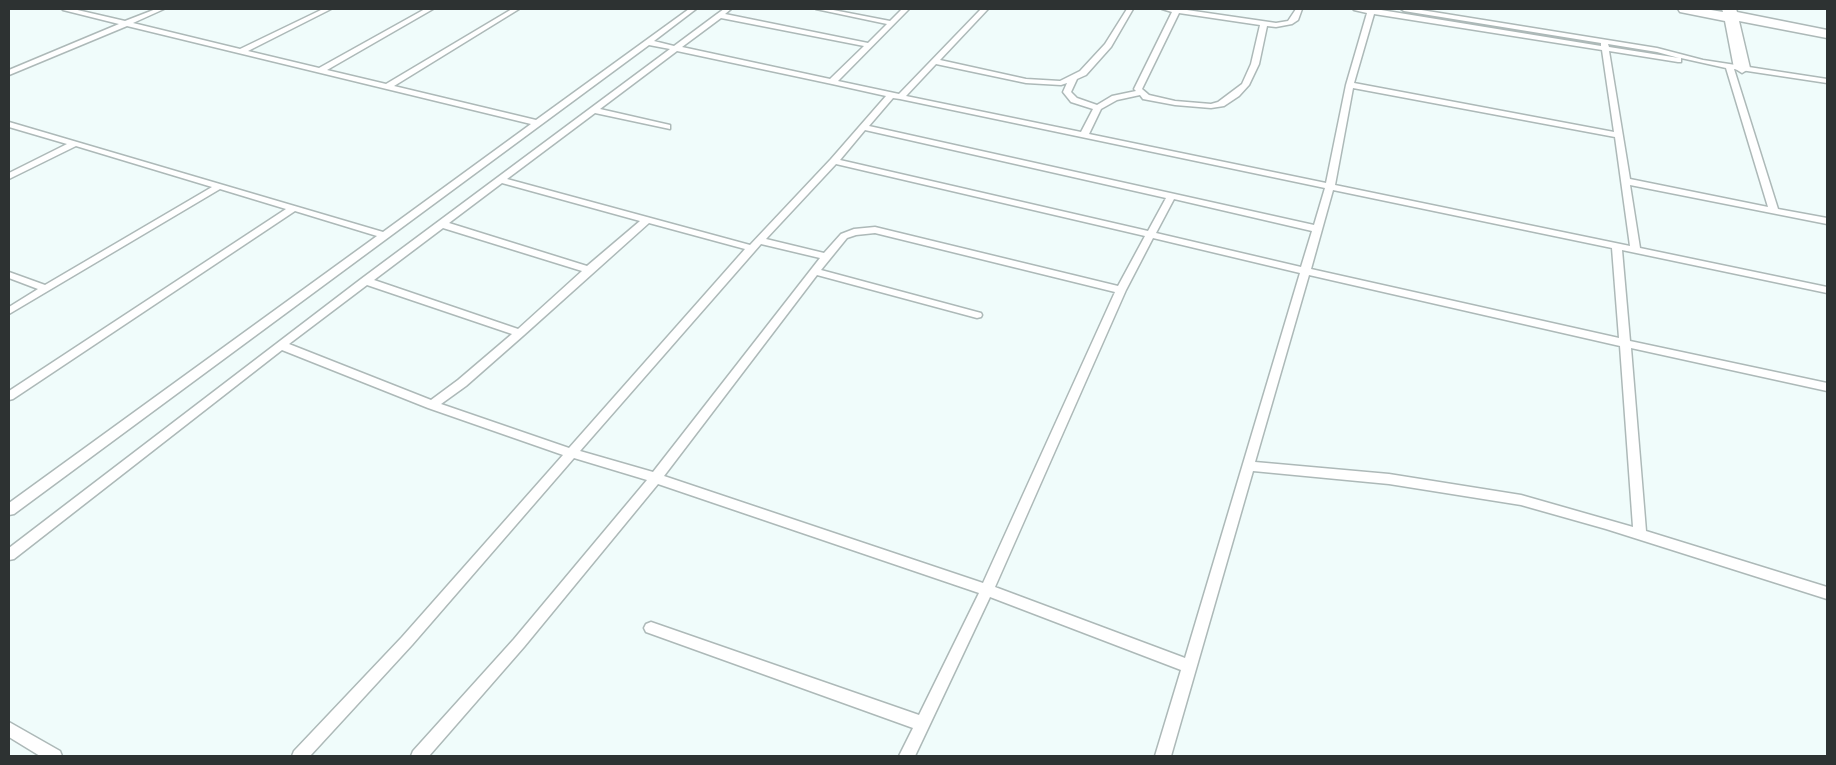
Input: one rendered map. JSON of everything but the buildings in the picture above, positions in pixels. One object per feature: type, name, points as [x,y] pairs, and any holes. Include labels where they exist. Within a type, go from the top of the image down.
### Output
[{"type":"street","points":[[1686,9],[1730,14],[1827,34]]},
{"type":"street","points":[[1730,14],[1736,67]]},
{"type":"lane","points":[[65,9],[537,123]]},
{"type":"lane","points":[[9,73],[161,9]]},
{"type":"lane","points":[[240,52],[328,9]]},
{"type":"lane","points":[[320,71],[430,9]]},
{"type":"lane","points":[[387,87],[516,9]]},
{"type":"lane","points":[[9,510],[693,9]]},
{"type":"lane","points":[[9,555],[365,281],[728,9]]},
{"type":"lane","points":[[819,9],[891,24]]},
{"type":"lane","points":[[832,82],[906,9]]},
{"type":"lane","points":[[300,756],[408,641],[755,244],[834,162],[863,127],[934,61],[985,9]]},
{"type":"lane","points":[[934,61],[1038,82],[1061,83],[1083,73],[1098,57],[1130,9]]},
{"type":"lane","points":[[1165,9],[1264,24],[1284,25],[1294,20],[1299,9]]},
{"type":"lane","points":[[1356,9],[1372,10],[1662,59],[1703,62],[1827,81]]},
{"type":"lane","points":[[1404,9],[1657,50],[1703,62]]},
{"type":"lane","points":[[1140,93],[1139,85],[1156,56],[1177,10]]},
{"type":"lane","points":[[1163,756],[1304,270],[1318,229],[1330,186],[1350,86],[1372,10]]},
{"type":"lane","points":[[719,15],[869,45]]},
{"type":"lane","points":[[1084,135],[1098,108],[1116,98],[1140,93],[1156,100],[1196,106],[1211,106],[1228,101],[1245,85],[1250,76],[1264,24]]},
{"type":"lane","points":[[1604,41],[1635,250]]},
{"type":"lane","points":[[647,42],[896,96],[1827,290]]},
{"type":"lane","points":[[1736,67],[1774,210]]},
{"type":"lane","points":[[1073,79],[1067,92],[1074,100],[1098,108]]},
{"type":"lane","points":[[1350,86],[1618,135]]},
{"type":"lane","points":[[592,110],[667,127]]},
{"type":"lane","points":[[9,124],[384,235]]},
{"type":"lane","points":[[863,127],[1318,229]]},
{"type":"lane","points":[[9,176],[74,144]]},
{"type":"lane","points":[[834,162],[1626,344],[1827,387]]},
{"type":"lane","points":[[500,180],[647,220],[755,244],[826,257]]},
{"type":"lane","points":[[1626,181],[1827,221]]},
{"type":"lane","points":[[9,311],[218,187]]},
{"type":"lane","points":[[907,756],[987,590],[1121,290],[1171,196]]},
{"type":"lane","points":[[9,396],[292,209]]},
{"type":"lane","points":[[432,405],[469,378],[647,220]]},
{"type":"lane","points":[[441,224],[589,270]]},
{"type":"lane","points":[[419,756],[519,643],[656,478],[844,236],[854,232],[875,230],[1121,290]]},
{"type":"lane","points":[[1617,246],[1640,534]]},
{"type":"lane","points":[[816,272],[977,315]]},
{"type":"lane","points":[[9,275],[46,289]]},
{"type":"lane","points":[[365,281],[520,333]]},
{"type":"lane","points":[[281,345],[432,405],[571,453],[656,478],[987,590],[1189,666]]},
{"type":"lane","points":[[1248,466],[1389,479],[1458,488],[1521,500],[1640,534],[1827,593]]},
{"type":"lane","points":[[651,628],[923,724]]},
{"type":"lane","points":[[9,730],[54,756]]}]
